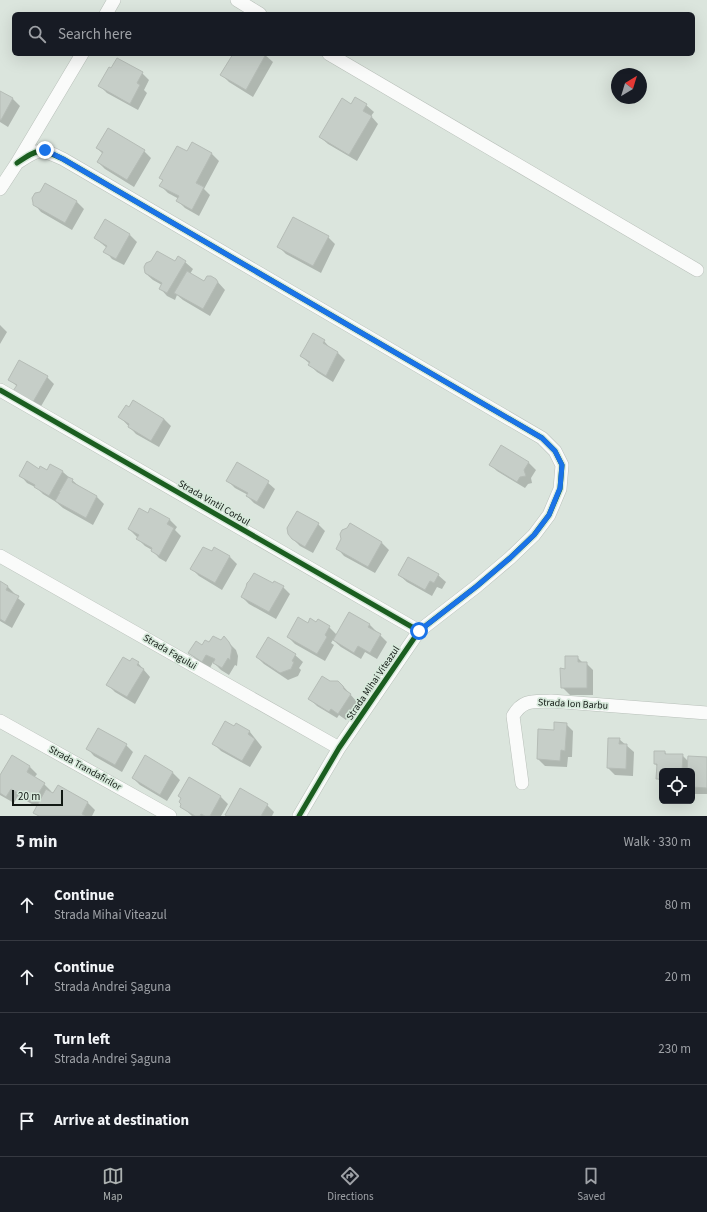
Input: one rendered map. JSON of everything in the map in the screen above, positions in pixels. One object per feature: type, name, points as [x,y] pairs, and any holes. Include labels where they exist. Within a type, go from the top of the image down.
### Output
[{"type":"street","points":[[107,12],[114,0]]},
{"type":"street","points":[[237,0],[257,12]]},
{"type":"street","points":[[1,184],[17,163],[81,56]]},
{"type":"street","points":[[332,56],[697,270]]},
{"type":"street","name":"Strada Mihai Viteazul","points":[[17,163],[33,152],[45,150],[63,159],[542,438],[555,451],[562,465],[560,488],[549,515],[534,535],[477,586],[419,631],[339,748],[299,816]]},
{"type":"street","name":"Strada Vintil Corbul","points":[[0,390],[419,631]]},
{"type":"street","name":"Strada Fagului","points":[[0,556],[339,748]]},
{"type":"street","name":"Strada Ion Barbu","points":[[522,783],[513,716],[518,708],[527,702],[551,701],[707,713]]},
{"type":"street","name":"Strada Trandafirilor","points":[[0,721],[170,816]]},
{"type":"building","points":[[232,56],[265,56],[246,90],[220,75]]},
{"type":"building","points":[[117,58],[143,72],[137,83],[140,85],[130,104],[98,86],[109,67],[111,68]]},
{"type":"building","points":[[0,91],[13,98],[1,120],[0,120]]},
{"type":"building","points":[[355,97],[367,104],[363,111],[372,116],[349,155],[319,137],[342,98],[351,104]]},
{"type":"building","points":[[108,128],[145,150],[127,180],[97,162],[103,152],[96,148]]},
{"type":"building","points":[[192,142],[212,153],[196,183],[204,187],[192,210],[176,201],[179,196],[159,186],[163,180],[159,178],[177,146],[187,151]]},
{"type":"building","points":[[45,183],[77,201],[65,223],[33,205],[32,198],[35,193],[40,192]]},
{"type":"building","points":[[293,217],[329,236],[313,266],[277,247]]},
{"type":"building","points":[[105,219],[130,234],[116,259],[103,252],[107,246],[94,238]]},
{"type":"building","points":[[157,251],[175,261],[178,256],[186,261],[167,293],[159,289],[162,283],[145,273],[144,267],[146,263],[151,261]]},
{"type":"building","points":[[187,271],[204,281],[207,276],[211,276],[218,282],[203,309],[174,293]]},
{"type":"building","points":[[313,333],[325,340],[323,343],[338,352],[326,376],[308,365],[310,362],[300,356]]},
{"type":"building","points":[[19,360],[48,376],[33,402],[13,391],[17,385],[8,380]]},
{"type":"building","points":[[133,400],[164,419],[151,441],[128,427],[129,424],[118,417],[126,405],[129,407]]},
{"type":"building","points":[[501,445],[529,462],[524,470],[526,476],[520,477],[517,482],[489,465]]},
{"type":"building","points":[[27,461],[39,469],[40,466],[47,470],[50,464],[63,471],[49,496],[34,487],[35,485],[19,476]]},
{"type":"building","points":[[237,462],[269,481],[257,502],[246,496],[248,493],[226,481]]},
{"type":"building","points":[[68,477],[73,479],[72,482],[97,496],[86,518],[55,501]]},
{"type":"building","points":[[139,508],[148,513],[150,508],[170,519],[167,524],[174,528],[159,556],[151,551],[152,548],[136,539],[139,535],[128,529]]},
{"type":"building","points":[[297,511],[319,523],[305,547],[292,539],[288,534],[287,528]]},
{"type":"building","points":[[350,523],[382,542],[368,567],[336,549],[341,539],[340,534],[342,530],[347,528]]},
{"type":"building","points":[[203,547],[212,551],[214,547],[230,556],[215,583],[190,569]]},
{"type":"building","points":[[408,557],[439,574],[434,583],[430,581],[425,590],[398,575]]},
{"type":"building","points":[[254,573],[273,583],[274,581],[284,586],[269,612],[241,597],[247,583]]},
{"type":"building","points":[[0,581],[8,586],[6,590],[19,596],[5,622],[0,619]]},
{"type":"building","points":[[349,612],[370,624],[368,627],[381,634],[370,653],[358,646],[354,653],[333,640]]},
{"type":"building","points":[[298,617],[308,623],[310,618],[316,622],[318,619],[330,626],[325,635],[327,637],[317,654],[287,637]]},
{"type":"building","points":[[213,636],[221,640],[224,636],[232,648],[230,660],[228,658],[222,668],[213,663],[215,659],[206,655],[202,662],[188,653],[196,641],[202,645],[205,640],[209,642]]},
{"type":"building","points":[[268,637],[296,654],[292,661],[294,662],[291,669],[280,673],[256,657]]},
{"type":"building","points":[[565,656],[578,656],[578,662],[587,662],[587,688],[561,688],[560,668],[565,669]]},
{"type":"building","points":[[123,657],[130,661],[132,658],[139,662],[137,665],[144,669],[127,697],[106,685]]},
{"type":"building","points":[[322,676],[330,681],[338,681],[344,689],[351,694],[338,714],[331,709],[329,712],[308,699]]},
{"type":"building","points":[[225,721],[234,726],[236,723],[250,731],[248,734],[255,739],[242,761],[212,744]]},
{"type":"building","points":[[554,722],[567,723],[565,751],[561,750],[560,761],[537,759],[538,729],[554,730]]},
{"type":"building","points":[[98,728],[127,744],[115,765],[86,749]]},
{"type":"building","points":[[608,738],[620,738],[619,744],[627,744],[626,769],[607,768]]},
{"type":"building","points":[[654,751],[665,751],[665,754],[683,754],[682,768],[659,768],[659,779],[656,779],[657,764],[654,764]]},
{"type":"building","points":[[12,755],[30,766],[27,772],[45,783],[33,802],[11,789],[6,797],[0,793],[0,775]]},
{"type":"building","points":[[145,755],[173,772],[160,795],[132,778]]},
{"type":"building","points":[[688,756],[707,757],[707,788],[695,787],[695,768],[687,768]]},
{"type":"building","points":[[189,777],[221,796],[210,816],[201,814],[200,816],[195,816],[180,807],[181,804],[179,802],[181,798],[178,796]]},
{"type":"building","points":[[58,785],[88,802],[82,814],[85,816],[39,816],[33,813],[46,789],[53,793]]},
{"type":"building","points":[[240,788],[268,804],[261,816],[225,815]]},
{"type":"cycle path","points":[[17,163],[30,154],[40,151],[44,151],[63,159],[542,438],[555,451],[562,465],[560,489],[549,515],[534,535],[510,558],[419,631],[339,748],[299,816]]},
{"type":"cycle path","points":[[0,390],[419,631]]},
{"type":"route","points":[[45,150],[63,159],[542,438],[555,451],[562,465],[560,488],[549,515],[534,535],[477,586],[419,631]]}]
